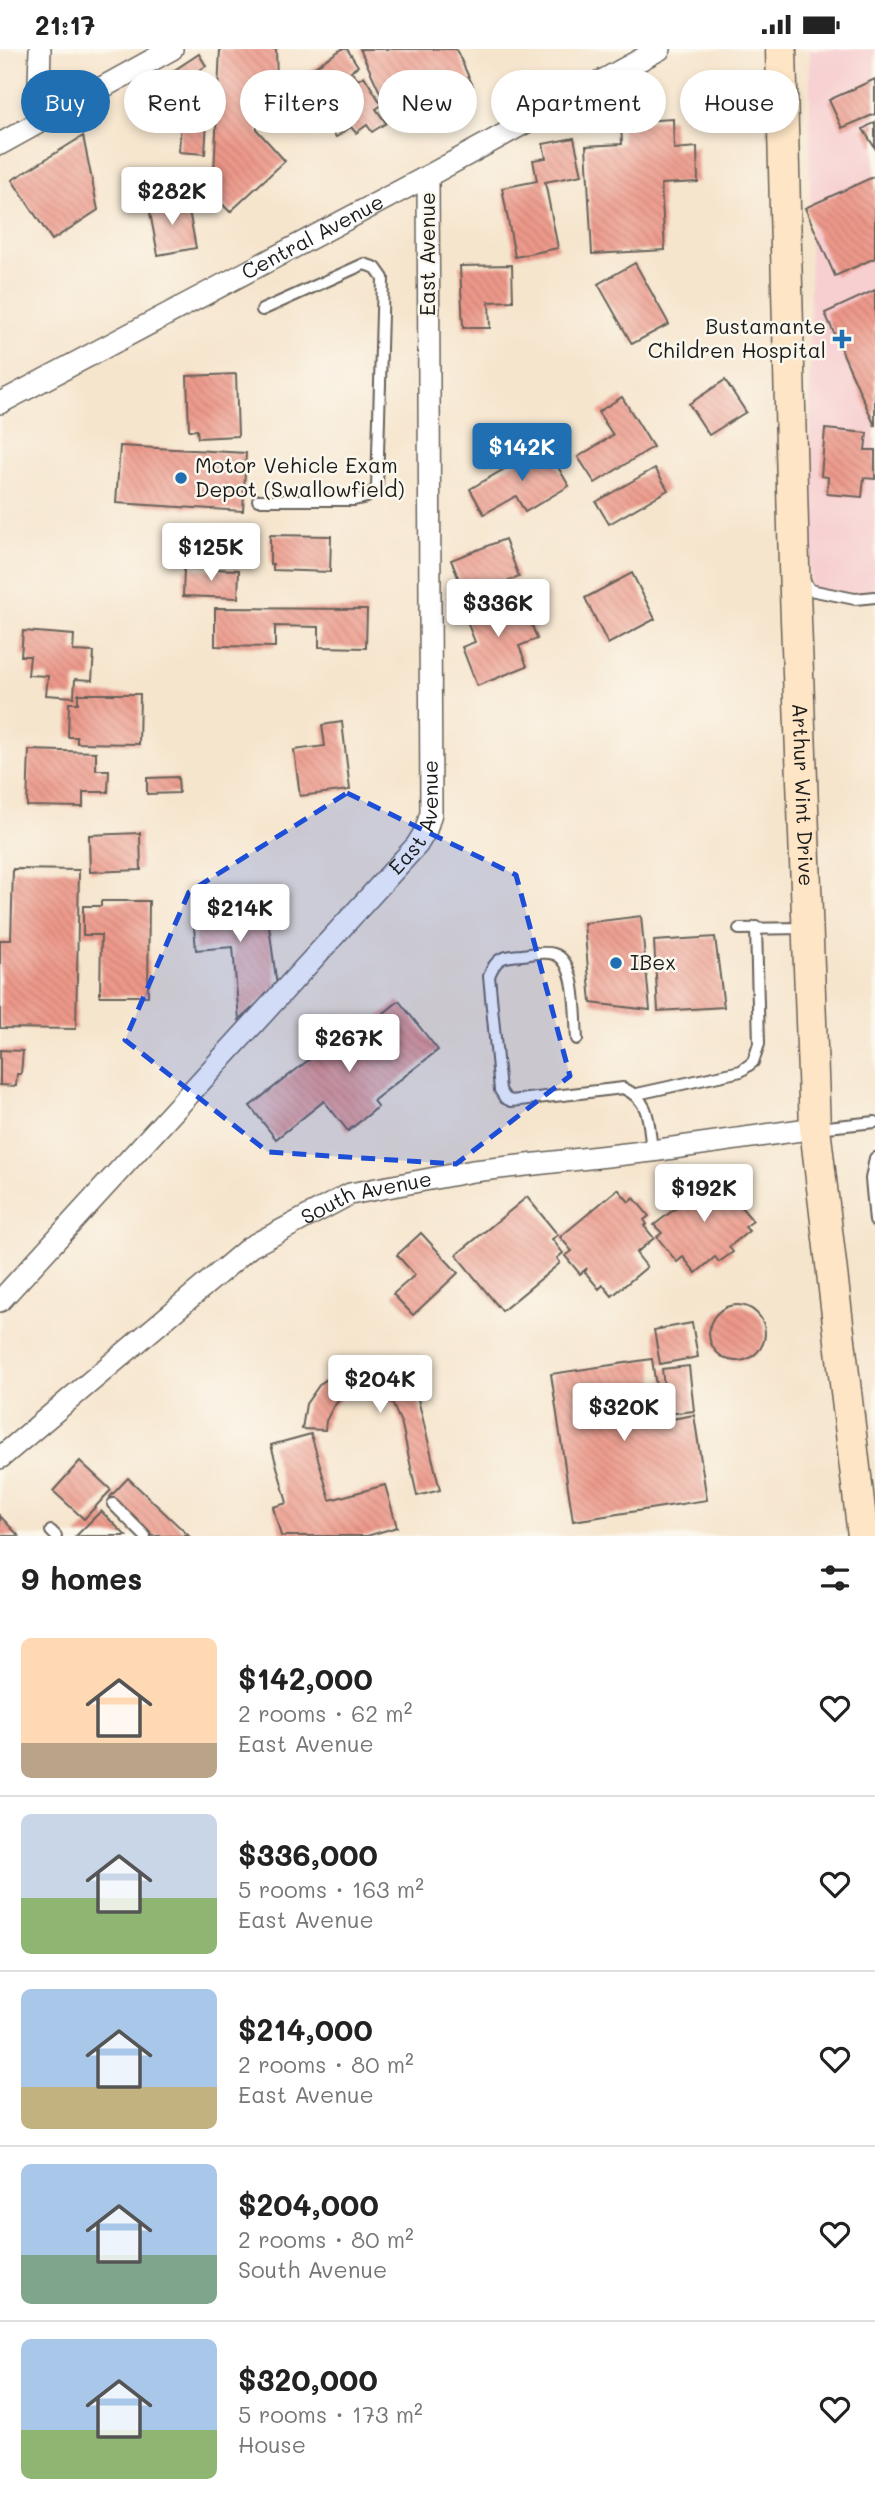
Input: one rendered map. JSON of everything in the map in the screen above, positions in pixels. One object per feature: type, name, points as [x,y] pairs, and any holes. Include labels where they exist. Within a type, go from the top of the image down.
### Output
[{"type":"main road","name":"Arthur Wint Drive","points":[[781,49],[794,566],[815,1128],[863,1536]]},
{"type":"street","points":[[39,70],[40,49]]},
{"type":"street","points":[[110,83],[172,49]]},
{"type":"street","name":"Central Avenue","points":[[0,403],[428,176],[660,49]]},
{"type":"street","points":[[0,144],[21,132]]},
{"type":"street","name":"East Avenue","points":[[0,1301],[417,845],[426,830],[431,813],[428,176]]},
{"type":"street","name":"South Avenue","points":[[0,1458],[250,1247],[350,1194],[473,1171],[652,1151],[815,1128]]},
{"type":"lane","points":[[258,500],[354,500],[366,497],[377,488],[383,278],[376,268],[364,264],[262,310]]},
{"type":"lane","points":[[794,566],[810,590],[855,599],[875,597]]},
{"type":"lane","points":[[577,1039],[571,972],[564,959],[554,953],[505,955],[494,965],[489,976],[500,1090],[505,1098],[511,1101],[623,1088],[637,1094],[741,1071],[752,1062],[760,1044],[756,927]]},
{"type":"lane","points":[[739,929],[808,928]]},
{"type":"lane","points":[[637,1094],[645,1108],[652,1151]]},
{"type":"lane","points":[[815,1128],[875,1122]]},
{"type":"lane","points":[[875,1159],[871,1179],[875,1220]]},
{"type":"lane","points":[[113,1504],[145,1536]]},
{"type":"highlighted area","points":[[347,793],[516,875],[570,1076],[456,1164],[268,1152],[125,1040],[189,892]]},
{"type":"shaded area","name":"Bustamante Children Hospital","points":[[810,49],[875,49],[875,595],[810,590]]},
{"type":"building","points":[[220,49],[276,49],[277,70],[240,70],[240,133],[260,133],[285,161],[230,212],[213,194],[216,133],[226,133],[226,70],[219,70]]},
{"type":"building","points":[[342,49],[347,49],[358,66],[352,70],[310,70]]},
{"type":"building","points":[[360,49],[456,49],[466,70],[378,70],[378,88]]},
{"type":"building","points":[[199,54],[206,66],[200,70],[175,70]]},
{"type":"building","points":[[364,76],[378,99],[378,128],[372,132],[367,125],[364,127]]},
{"type":"building","points":[[875,79],[875,114],[842,128],[829,100]]},
{"type":"building","points":[[666,119],[673,119],[674,149],[697,147],[698,182],[661,184],[665,250],[592,254],[586,146],[622,144],[622,133],[666,133]]},
{"type":"building","points":[[875,122],[875,148],[863,129]]},
{"type":"building","points":[[180,133],[206,133],[205,154],[179,152]]},
{"type":"building","points":[[83,136],[98,210],[52,240],[12,180]]},
{"type":"building","points":[[574,138],[582,175],[545,182],[558,248],[515,257],[502,188],[537,181],[533,160],[546,158],[543,144]]},
{"type":"building","points":[[875,176],[875,258],[835,276],[805,208]]},
{"type":"building","points":[[187,200],[196,248],[158,255],[149,207]]},
{"type":"building","points":[[635,263],[669,324],[632,344],[598,284]]},
{"type":"building","points":[[512,265],[513,301],[489,302],[490,328],[463,328],[460,266]]},
{"type":"building","points":[[875,290],[875,426],[825,313]]},
{"type":"building","points":[[236,374],[238,436],[198,438],[197,430],[189,430],[187,376]]},
{"type":"building","points":[[725,380],[746,412],[709,435],[689,404]]},
{"type":"building","points":[[622,397],[653,447],[595,483],[578,457],[613,435],[598,412]]},
{"type":"building","points":[[825,429],[867,433],[865,450],[875,450],[875,479],[864,478],[862,497],[827,494],[828,477],[821,476]]},
{"type":"building","points":[[545,445],[569,486],[525,512],[516,496],[484,514],[470,489]]},
{"type":"building","name":"Motor Vehicle Exam Depot (Swallowfield)","points":[[120,446],[246,453],[243,511],[116,503]]},
{"type":"building","points":[[655,468],[668,490],[609,524],[596,502]]},
{"type":"building","points":[[270,535],[331,536],[330,572],[273,570],[273,564],[270,564]]},
{"type":"building","points":[[505,539],[519,577],[466,597],[451,560]]},
{"type":"building","points":[[184,568],[239,570],[238,598],[183,596]]},
{"type":"building","points":[[632,573],[655,619],[608,644],[585,598]]},
{"type":"building","points":[[520,593],[537,639],[519,646],[527,666],[477,686],[462,647],[475,642],[464,614]]},
{"type":"building","points":[[215,608],[367,609],[366,648],[319,647],[319,627],[275,626],[275,647],[215,646]]},
{"type":"building","points":[[23,631],[74,635],[73,651],[94,652],[92,680],[75,679],[74,697],[46,695],[48,676],[28,675],[30,656],[21,656]]},
{"type":"building","points":[[78,694],[140,694],[139,744],[77,743],[77,737],[68,737],[69,703],[78,703]]},
{"type":"building","points":[[342,722],[350,790],[300,796],[294,750],[325,746],[322,725]]},
{"type":"building","points":[[29,750],[96,752],[96,770],[109,770],[108,792],[83,792],[83,807],[27,806]]},
{"type":"building","points":[[178,777],[179,793],[147,794],[147,778]]},
{"type":"building","points":[[140,833],[141,870],[90,872],[89,835]]},
{"type":"building","points":[[13,869],[79,870],[76,1029],[0,1028],[0,940],[11,940]]},
{"type":"building","points":[[265,896],[277,986],[239,1020],[233,947],[196,950],[192,904]]},
{"type":"building","points":[[101,901],[149,901],[148,996],[100,996],[101,935],[83,935],[83,906],[101,906]]},
{"type":"building","name":"IBex","points":[[641,916],[650,1010],[591,1003],[584,923]]},
{"type":"building","points":[[715,937],[724,1007],[658,1011],[654,941]]},
{"type":"building","points":[[399,1001],[438,1050],[373,1101],[378,1107],[348,1131],[324,1101],[276,1139],[250,1106],[329,1044],[335,1052]]},
{"type":"building","points":[[0,1050],[23,1051],[21,1074],[17,1074],[16,1086],[0,1085]]},
{"type":"building","points":[[713,1174],[723,1186],[730,1181],[743,1195],[736,1201],[753,1221],[745,1227],[749,1231],[729,1247],[733,1252],[719,1262],[715,1257],[696,1273],[683,1257],[677,1262],[657,1237],[662,1233],[654,1225],[676,1208],[671,1202],[690,1187],[693,1191]]},
{"type":"building","points":[[618,1189],[629,1202],[634,1198],[649,1216],[644,1220],[647,1224],[644,1226],[654,1238],[636,1253],[647,1267],[612,1296],[603,1285],[599,1289],[585,1272],[587,1268],[580,1274],[565,1256],[572,1251],[560,1237]]},
{"type":"building","points":[[527,1197],[558,1235],[552,1239],[563,1253],[557,1258],[560,1263],[502,1311],[456,1255]]},
{"type":"building","points":[[421,1233],[458,1273],[413,1315],[393,1294],[415,1275],[397,1255]]},
{"type":"building","points":[[737,1305],[748,1307],[757,1313],[763,1322],[763,1344],[757,1353],[748,1359],[737,1361],[726,1359],[717,1353],[711,1344],[709,1333],[711,1322],[717,1313],[726,1307]]},
{"type":"building","points":[[692,1323],[698,1357],[660,1364],[654,1330]]},
{"type":"building","points":[[652,1359],[661,1421],[694,1415],[707,1500],[573,1521],[551,1374]]},
{"type":"building","points":[[366,1366],[398,1377],[417,1395],[440,1490],[417,1496],[402,1425],[393,1405],[376,1393],[364,1391],[342,1397],[333,1407],[325,1430],[302,1429],[306,1404],[320,1384],[337,1372]]},
{"type":"building","points":[[689,1366],[694,1411],[667,1414],[662,1369]]},
{"type":"building","points":[[311,1434],[330,1500],[385,1485],[397,1527],[367,1536],[281,1536],[273,1507],[287,1503],[271,1445]]},
{"type":"building","points":[[80,1461],[111,1490],[84,1519],[53,1491]]},
{"type":"building","points":[[128,1478],[189,1536],[151,1536],[110,1497]]},
{"type":"building","points":[[101,1511],[126,1536],[76,1536]]},
{"type":"building","points":[[0,1516],[19,1536],[0,1536]]},
{"type":"place","name":"Bustamante Children Hospital","points":[[842,339]]},
{"type":"place","name":"Motor Vehicle Exam Depot (Swallowfield)","points":[[181,478]]},
{"type":"place","name":"IBex","points":[[616,963]]}]
